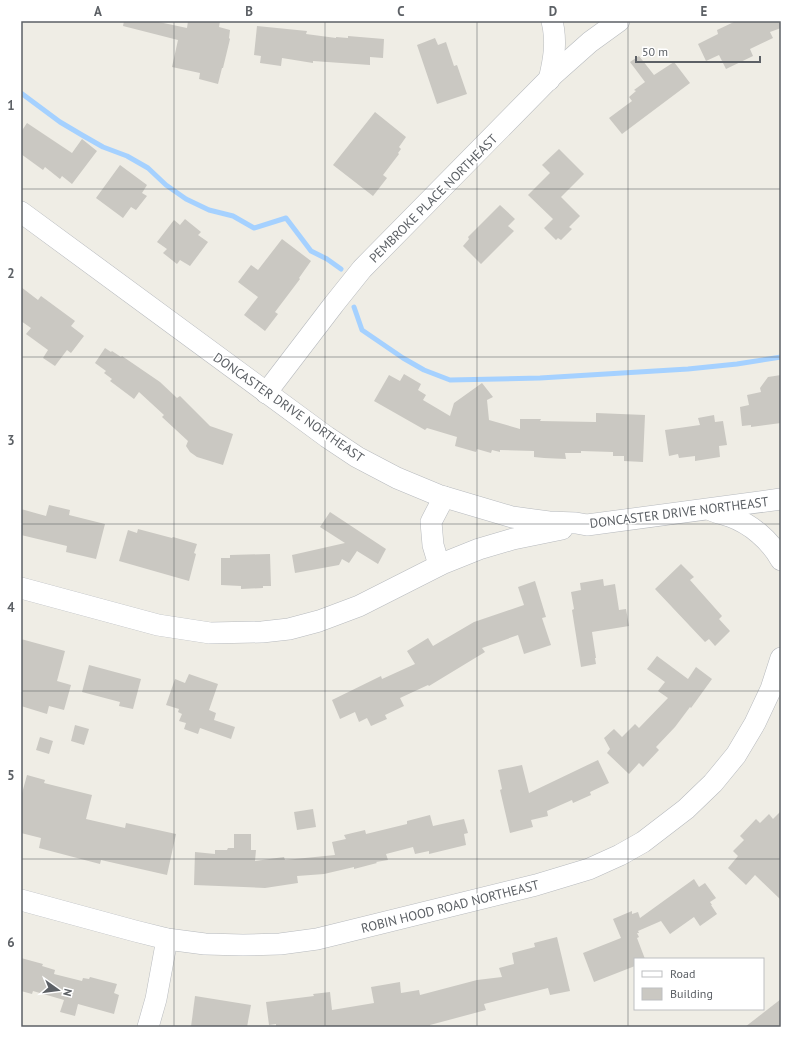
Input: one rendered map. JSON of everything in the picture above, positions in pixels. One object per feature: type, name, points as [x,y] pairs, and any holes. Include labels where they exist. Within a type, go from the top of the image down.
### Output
[{"type":"street","points":[[549,80],[555,56],[555,34],[552,21]]},
{"type":"street","name":"PEMBROKE PLACE NORTHEAST","points":[[266,393],[362,269],[549,80],[590,42],[619,21]]},
{"type":"street","name":"DONCASTER DRIVE NORTHEAST","points":[[21,212],[327,437],[357,457],[397,478],[444,497],[512,517],[549,522],[576,523],[587,526],[781,499]]},
{"type":"street","points":[[439,566],[433,545],[431,522],[444,497]]},
{"type":"street","points":[[708,509],[715,513],[743,522],[757,531],[768,542],[781,560]]},
{"type":"street","points":[[21,588],[158,625],[210,633],[262,632],[289,629],[312,623],[346,611],[439,566],[479,549],[513,539],[551,531],[587,526]]},
{"type":"street","name":"ROBIN HOOD ROAD NORTHEAST","points":[[21,900],[167,939],[205,944],[280,944],[317,938],[536,885],[590,869],[620,856],[643,842],[686,809],[717,778],[736,755],[755,723],[771,690],[781,658]]},
{"type":"street","points":[[148,1027],[156,999],[167,939]]},
{"type":"building","points":[[124,21],[154,21],[187,28],[188,21],[220,21],[219,27],[230,30],[230,39],[218,84],[199,79],[200,73],[172,67],[178,40],[123,26]]},
{"type":"building","points":[[736,21],[781,21],[781,28],[770,32],[773,38],[750,49],[753,56],[726,69],[719,55],[706,61],[698,44],[718,34],[717,30]]},
{"type":"building","points":[[257,26],[307,31],[306,34],[336,38],[348,38],[348,36],[384,39],[383,58],[370,57],[370,65],[313,61],[313,63],[282,58],[281,66],[260,63],[261,56],[254,55]]},
{"type":"building","points":[[435,38],[438,45],[446,42],[454,66],[457,65],[467,94],[437,104],[417,45]]},
{"type":"building","points":[[639,56],[654,75],[674,62],[690,83],[622,134],[609,118],[632,101],[629,97],[636,91],[634,90],[645,82],[630,62]]},
{"type":"building","points":[[375,112],[406,137],[399,147],[401,149],[398,153],[399,154],[383,175],[387,178],[373,196],[333,165]]},
{"type":"building","points":[[27,123],[72,153],[82,139],[97,151],[72,184],[62,176],[60,179],[45,167],[43,170],[21,154],[21,132]]},
{"type":"building","points":[[559,149],[584,174],[561,197],[580,216],[569,227],[572,229],[561,240],[558,238],[556,240],[544,228],[553,219],[528,195],[550,173],[542,165]]},
{"type":"building","points":[[120,165],[147,185],[142,193],[147,196],[136,210],[131,207],[123,218],[96,198]]},
{"type":"building","points":[[500,205],[515,219],[508,226],[514,231],[481,264],[463,246],[469,239],[468,237]]},
{"type":"building","points":[[185,219],[201,232],[198,235],[208,242],[190,266],[180,260],[177,264],[163,253],[167,249],[157,242],[174,220],[180,225]]},
{"type":"building","points":[[282,239],[311,261],[299,278],[300,279],[275,312],[278,314],[265,331],[244,315],[258,297],[238,282],[251,265],[258,270]]},
{"type":"building","points":[[21,287],[38,300],[41,296],[75,321],[71,326],[84,336],[71,353],[67,350],[55,366],[43,358],[48,350],[26,334],[31,328],[21,321]]},
{"type":"building","points":[[105,348],[121,357],[122,356],[160,382],[177,398],[180,396],[210,426],[233,434],[223,465],[197,457],[190,452],[186,446],[188,441],[162,417],[164,415],[139,392],[134,399],[110,381],[112,379],[104,373],[106,371],[95,363]]},
{"type":"building","points":[[404,374],[421,384],[418,390],[426,395],[423,400],[450,416],[454,403],[482,383],[493,397],[487,400],[489,420],[520,429],[520,419],[541,419],[540,421],[596,422],[596,413],[645,415],[643,462],[624,461],[624,456],[613,456],[613,452],[581,451],[581,453],[565,453],[566,459],[534,457],[534,451],[500,450],[500,452],[492,450],[491,453],[477,449],[476,452],[455,446],[457,437],[427,428],[425,430],[374,401],[389,375],[400,381]]},
{"type":"building","points":[[781,375],[781,423],[751,427],[751,425],[742,426],[740,407],[749,405],[747,395],[761,392],[760,388],[768,377]]},
{"type":"building","points":[[714,415],[715,422],[723,421],[727,445],[719,446],[720,457],[695,461],[695,456],[679,458],[678,454],[669,456],[665,430],[700,425],[698,418]]},
{"type":"building","points":[[49,505],[70,510],[69,515],[105,524],[96,559],[66,552],[67,546],[21,535],[21,509],[46,516]]},
{"type":"building","points":[[330,512],[386,549],[378,564],[357,551],[349,563],[342,559],[339,565],[295,573],[292,555],[345,543],[320,527]]},
{"type":"building","points":[[138,529],[197,544],[189,581],[119,561],[128,530],[137,533]]},
{"type":"building","points":[[270,554],[271,586],[241,589],[241,586],[221,585],[221,558],[230,558],[230,555]]},
{"type":"building","points":[[681,564],[694,577],[690,580],[722,616],[719,619],[730,631],[715,646],[709,639],[705,642],[655,589]]},
{"type":"building","points":[[603,579],[604,586],[615,584],[619,610],[626,609],[629,626],[592,632],[596,664],[581,667],[572,610],[574,609],[571,592],[581,590],[580,583]]},
{"type":"building","points":[[535,581],[546,617],[542,618],[551,645],[524,654],[518,635],[482,648],[485,652],[429,686],[428,685],[400,698],[404,706],[385,715],[387,719],[371,726],[367,718],[359,722],[355,712],[340,719],[332,700],[381,676],[382,679],[415,664],[407,651],[428,638],[433,646],[474,622],[524,605],[518,587]]},
{"type":"building","points":[[21,639],[65,651],[57,681],[71,685],[64,710],[49,706],[47,714],[21,706]]},
{"type":"building","points":[[657,656],[688,679],[696,667],[712,679],[691,708],[690,707],[675,727],[656,747],[659,750],[643,767],[639,763],[629,774],[607,753],[610,749],[604,738],[614,729],[622,737],[635,724],[639,728],[668,698],[658,691],[665,682],[647,669]]},
{"type":"building","points":[[89,665],[141,679],[133,709],[119,706],[120,702],[82,692]]},
{"type":"building","points":[[189,674],[218,684],[209,710],[216,713],[214,720],[235,727],[231,739],[200,728],[198,734],[184,729],[186,723],[179,721],[182,714],[178,712],[179,709],[166,705],[175,679],[185,683]]},
{"type":"building","points":[[75,725],[89,729],[84,745],[71,741]]},
{"type":"building","points":[[40,737],[53,741],[49,754],[36,750]]},
{"type":"building","points":[[598,760],[609,783],[590,792],[591,795],[573,803],[572,800],[547,811],[548,816],[531,820],[533,827],[510,833],[500,790],[502,789],[498,770],[522,765],[529,793]]},
{"type":"building","points":[[27,775],[45,780],[44,783],[92,795],[86,819],[125,828],[126,823],[176,834],[167,875],[101,860],[100,864],[39,848],[41,838],[21,833],[21,797]]},
{"type":"building","points":[[313,809],[316,827],[297,830],[294,812]]},
{"type":"building","points":[[781,811],[781,900],[755,875],[746,885],[728,868],[738,856],[733,851],[744,840],[740,836],[756,819],[760,823],[769,814],[773,819]]},
{"type":"building","points":[[430,815],[433,826],[464,819],[468,833],[464,834],[466,845],[429,854],[429,851],[415,854],[413,847],[386,854],[388,860],[354,869],[354,867],[324,874],[297,876],[298,883],[265,888],[194,885],[195,852],[215,854],[215,850],[227,850],[228,848],[234,848],[234,834],[251,834],[251,850],[256,850],[255,861],[284,857],[285,860],[335,855],[332,842],[346,839],[344,835],[365,830],[366,834],[407,824],[407,821]]},
{"type":"building","points":[[694,879],[699,887],[705,883],[716,898],[710,902],[717,914],[700,926],[694,917],[670,934],[661,921],[638,931],[639,933],[637,933],[639,937],[637,938],[645,958],[634,958],[634,966],[594,982],[583,953],[621,938],[613,919],[632,911],[632,914],[638,912],[640,918]]},
{"type":"building","points":[[557,937],[570,991],[550,995],[548,988],[484,1004],[486,1010],[430,1025],[430,1027],[276,1027],[276,1024],[269,1025],[266,1002],[314,996],[313,994],[330,992],[332,1010],[374,1003],[371,987],[400,982],[401,993],[419,990],[420,995],[477,980],[502,977],[499,968],[514,964],[512,953],[535,947],[534,943]]},
{"type":"building","points":[[21,958],[43,964],[42,966],[55,970],[54,974],[82,981],[83,978],[89,979],[90,977],[117,984],[114,993],[119,995],[114,1014],[78,1004],[75,1016],[60,1012],[64,1000],[33,991],[32,994],[21,991]]},
{"type":"building","points":[[195,996],[251,1005],[247,1027],[191,1027]]},
{"type":"building","points":[[781,999],[781,1027],[745,1027]]},
{"type":"waterway","points":[[21,93],[60,122],[103,147],[127,156],[148,168],[166,185],[186,199],[209,210],[233,216],[254,228],[286,218],[311,251],[327,259],[341,269]]},
{"type":"waterway","points":[[354,307],[362,330],[403,358],[424,370],[450,380],[540,378],[688,369],[737,364],[781,357]]}]
